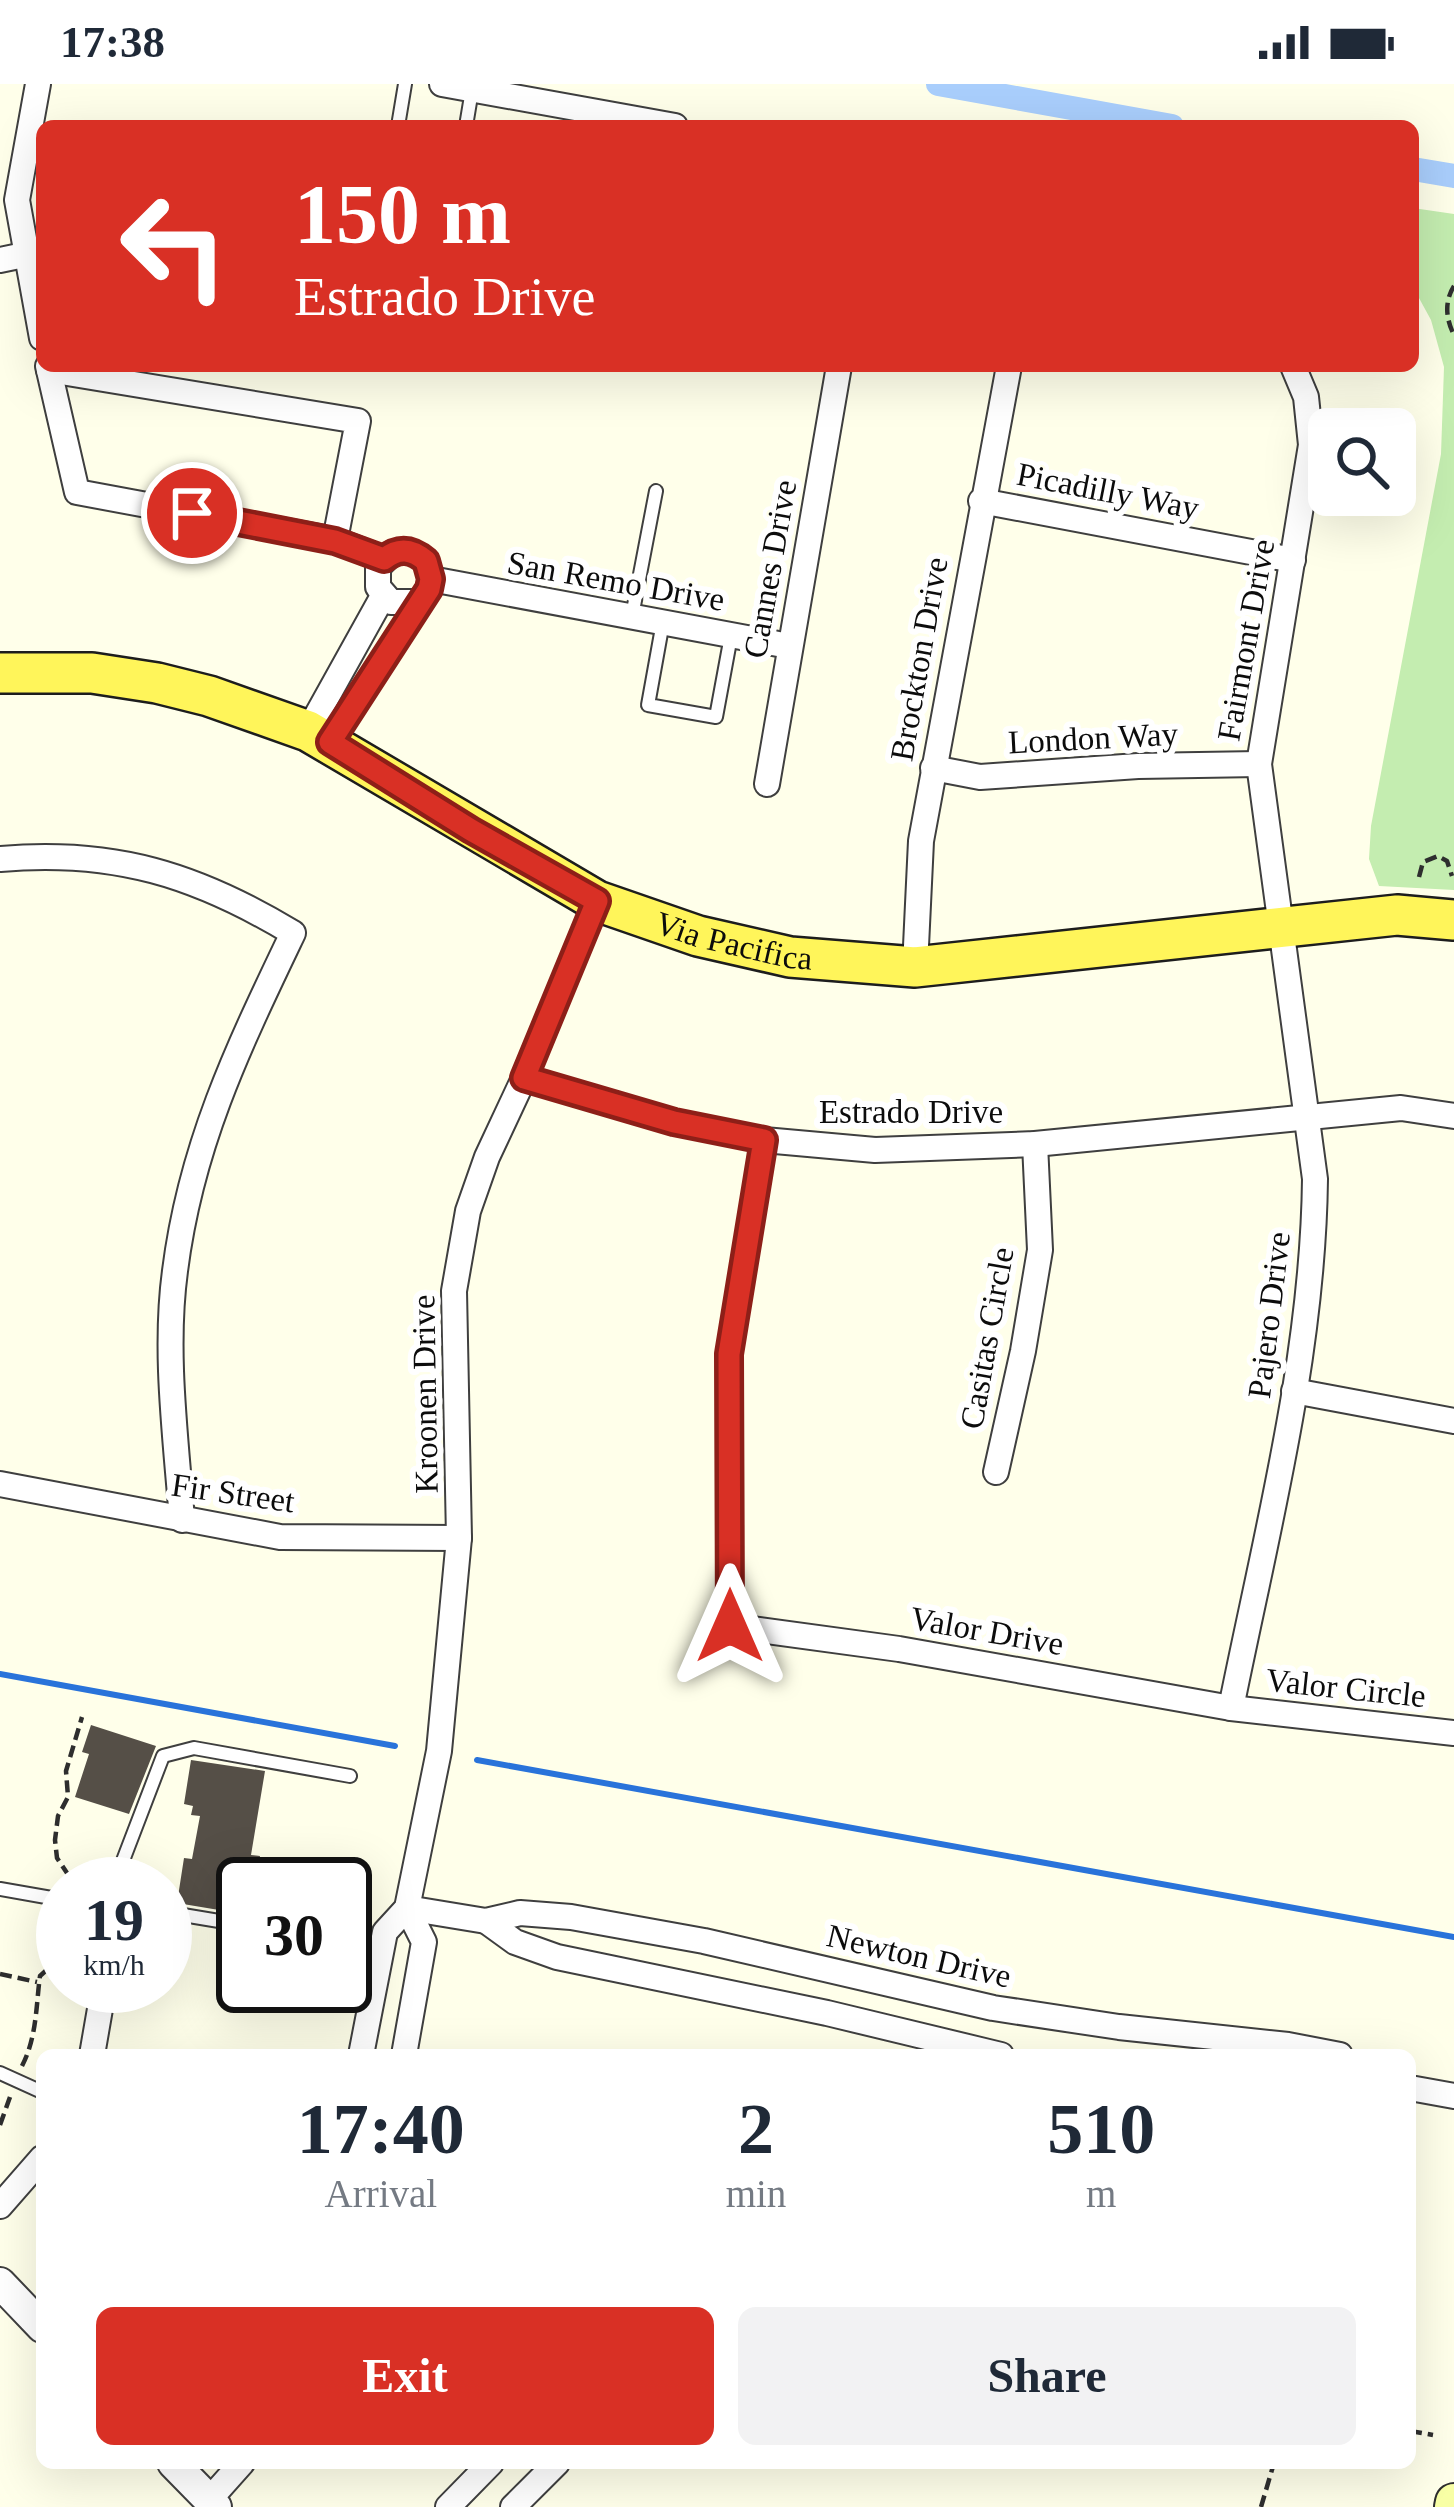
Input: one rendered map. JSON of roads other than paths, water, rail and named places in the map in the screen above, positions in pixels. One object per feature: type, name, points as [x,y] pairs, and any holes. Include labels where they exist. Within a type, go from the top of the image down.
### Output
[{"type":"main road","name":"Via Pacifica","points":[[0,674],[70,672],[157,683],[209,696],[319,737],[597,901],[698,936],[790,957],[915,967],[1397,915],[1454,920]]},
{"type":"street","points":[[36,322],[12,258],[17,200],[38,84]]},
{"type":"street","points":[[442,84],[642,120]]},
{"type":"street","points":[[49,372],[76,492],[335,541],[384,559]]},
{"type":"street","points":[[71,372],[358,421],[335,541]]},
{"type":"street","name":"Cannes Drive","points":[[766,784],[838,372]]},
{"type":"street","name":"Brockton Drive","points":[[915,967],[921,841],[1008,372]]},
{"type":"street","name":"Fairmont Drive","points":[[1282,927],[1258,764],[1312,445],[1306,397],[1296,372]]},
{"type":"street","name":"Picadilly Way","points":[[981,501],[1293,560]]},
{"type":"street","points":[[319,737],[429,589],[426,561],[410,551],[392,553],[376,577],[383,596],[399,605],[417,602]]},
{"type":"street","name":"San Remo Drive","points":[[431,579],[790,646]]},
{"type":"street","points":[[319,737],[383,596]]},
{"type":"street","name":"London Way","points":[[933,768],[997,777],[1118,767],[1258,764]]},
{"type":"street","points":[[0,859],[104,861],[169,872],[235,897],[293,933],[224,1079],[186,1200],[174,1276],[172,1386],[182,1520]]},
{"type":"street","name":"Kroonen Drive","points":[[363,2049],[385,1932],[407,1908],[440,1750],[459,1538],[454,1291],[468,1211],[597,901]]},
{"type":"street","name":"Pajero Drive","points":[[1232,1708],[1294,1391],[1315,1247],[1315,1179],[1282,927]]},
{"type":"street","name":"Estrado Drive","points":[[524,1078],[674,1122],[764,1140],[875,1150],[1035,1144],[1401,1108],[1454,1116]]},
{"type":"street","name":"Valor Drive","points":[[764,1140],[729,1354],[730,1626],[899,1648],[1232,1708]]},
{"type":"street","name":"Casitas Circle","points":[[995,1472],[1024,1351],[1040,1250],[1035,1144]]},
{"type":"street","points":[[1294,1391],[1454,1421]]},
{"type":"street","name":"Fir Street","points":[[0,1484],[280,1537],[459,1538]]},
{"type":"street","name":"Valor Circle","points":[[1232,1708],[1454,1733]]},
{"type":"street","name":"Kroonen Drive","points":[[405,2049],[424,1942],[407,1908]]},
{"type":"street","name":"Newton Drive","points":[[407,1908],[486,1921],[520,1913],[571,1917],[704,1941],[993,2008],[1312,2049]]},
{"type":"street","name":"Newton Drive","points":[[486,1921],[515,1942],[557,1957],[976,2049]]},
{"type":"street","points":[[93,2049],[99,2013]]},
{"type":"street","points":[[1416,2089],[1454,2096]]},
{"type":"street","points":[[0,2206],[36,2171]]},
{"type":"street","points":[[0,2283],[36,2321]]},
{"type":"street","points":[[181,2469],[212,2504],[238,2469]]},
{"type":"street","points":[[448,2507],[485,2469]]},
{"type":"street","points":[[513,2507],[550,2469]]},
{"type":"lane","points":[[399,120],[405,84]]},
{"type":"lane","points":[[467,120],[472,89]]},
{"type":"lane","points":[[632,616],[656,491]]},
{"type":"lane","points":[[663,622],[648,705],[716,717],[731,635]]},
{"type":"lane","points":[[125,1857],[164,1756],[194,1748],[350,1775]]},
{"type":"lane","points":[[0,1889],[36,1895]]},
{"type":"lane","points":[[0,2073],[36,2089]]},
{"type":"waterway","points":[[938,84],[1139,120]]},
{"type":"waterway","points":[[1419,170],[1454,176]]},
{"type":"waterway","points":[[0,1674],[395,1746]]},
{"type":"waterway","points":[[477,1760],[1454,1937]]}]
